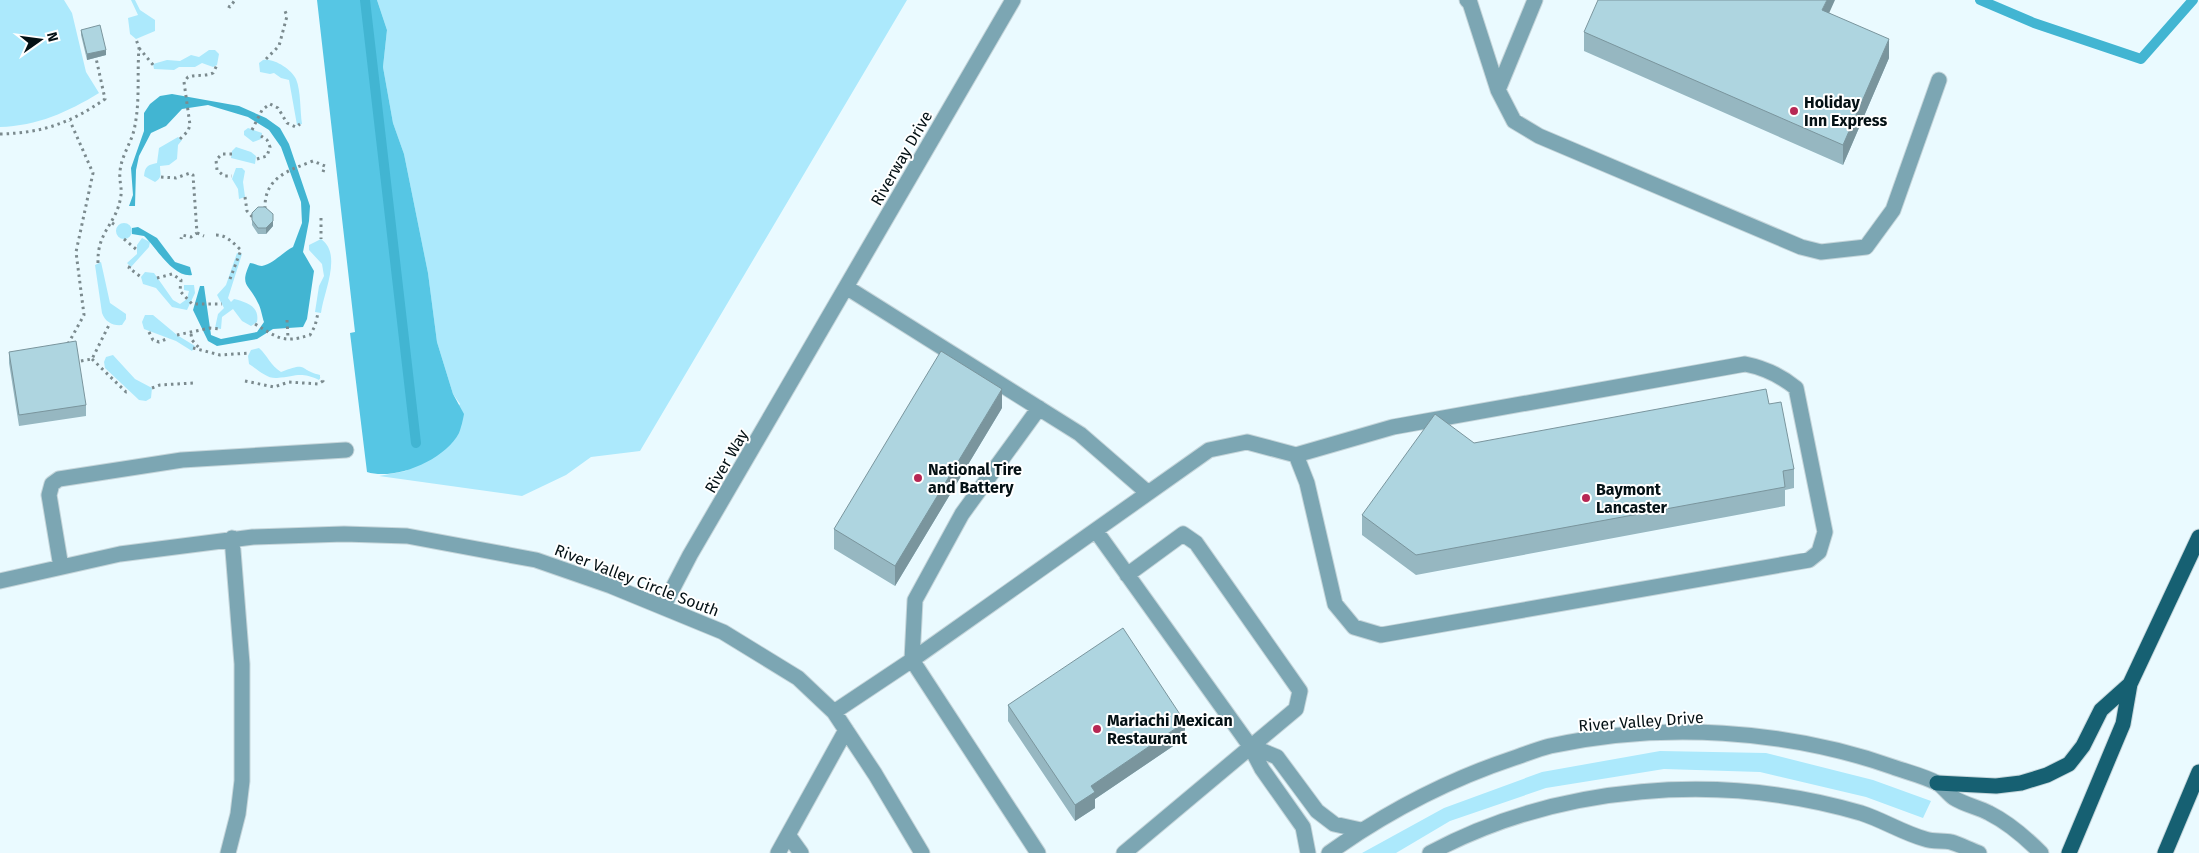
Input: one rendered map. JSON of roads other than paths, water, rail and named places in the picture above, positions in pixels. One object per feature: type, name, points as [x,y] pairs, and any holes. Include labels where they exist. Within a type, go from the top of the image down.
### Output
[{"type":"main road","points":[[2069,853],[2123,724],[2130,684],[2199,537]]},
{"type":"main road","points":[[1937,783],[2004,785],[2021,783],[2069,764],[2083,746],[2101,710],[2130,684]]},
{"type":"main road","points":[[2165,853],[2199,772]]},
{"type":"street","name":"Riverway Drive","points":[[821,334],[846,287],[1013,0]]},
{"type":"street","points":[[1467,0],[1470,3],[1498,90],[1514,121],[1539,136],[1801,247],[1821,252],[1866,247],[1893,210],[1940,80]]},
{"type":"street","points":[[1498,90],[1535,0]]},
{"type":"street","points":[[846,287],[1080,434],[1148,493]]},
{"type":"street","name":"River Way","points":[[663,607],[690,555],[821,334]]},
{"type":"street","points":[[834,712],[912,660],[1209,450],[1247,442],[1296,455],[1393,427],[1745,364],[1763,368],[1781,376],[1796,388],[1825,532],[1819,552],[1809,560],[1381,635],[1354,627],[1334,604],[1307,483],[1296,455]]},
{"type":"street","points":[[1038,853],[912,660],[914,600],[962,514],[1039,408]]},
{"type":"street","points":[[61,567],[49,495],[52,484],[59,479],[182,460],[346,450]]},
{"type":"street","points":[[1096,531],[1250,746],[1262,768],[1304,827],[1308,853]]},
{"type":"street","name":"River Valley Circle South","points":[[0,581],[159,547],[232,538],[344,534],[407,536],[437,540],[536,560],[612,586],[723,632],[798,678],[834,712],[922,853]]},
{"type":"street","points":[[1124,853],[1296,709],[1300,691],[1196,543],[1183,534],[1127,575]]},
{"type":"street","points":[[230,852],[238,814],[242,781],[242,664],[232,538]]},
{"type":"street","points":[[778,853],[846,730]]},
{"type":"street","name":"River Valley Drive","points":[[1329,853],[1361,830],[1430,793],[1487,767],[1550,746],[1620,737],[1687,732],[1758,736],[1820,746],[1881,763],[1937,783],[1954,798],[1990,813],[2024,836],[2041,853]]},
{"type":"street","points":[[1250,746],[1278,757],[1317,810],[1334,824],[1361,830]]},
{"type":"street","points":[[1430,853],[1477,832],[1543,808],[1625,794],[1718,790],[1800,799],[1863,814],[1925,840],[1950,842],[1979,853]]},
{"type":"street","points":[[788,835],[801,853]]},
{"type":"street","points":[[1925,840],[1939,853]]},
{"type":"waterway","points":[[365,0],[416,443]]},
{"type":"waterway","points":[[1980,0],[2034,23],[2141,59],[2193,0]]},
{"type":"place","name":"Holiday Inn Express","points":[[1794,111]]},
{"type":"place","name":"National Tire and Battery","points":[[918,478]]},
{"type":"place","name":"Baymont Lancaster","points":[[1586,498]]},
{"type":"place","name":"Mariachi Mexican Restaurant","points":[[1097,729]]}]
